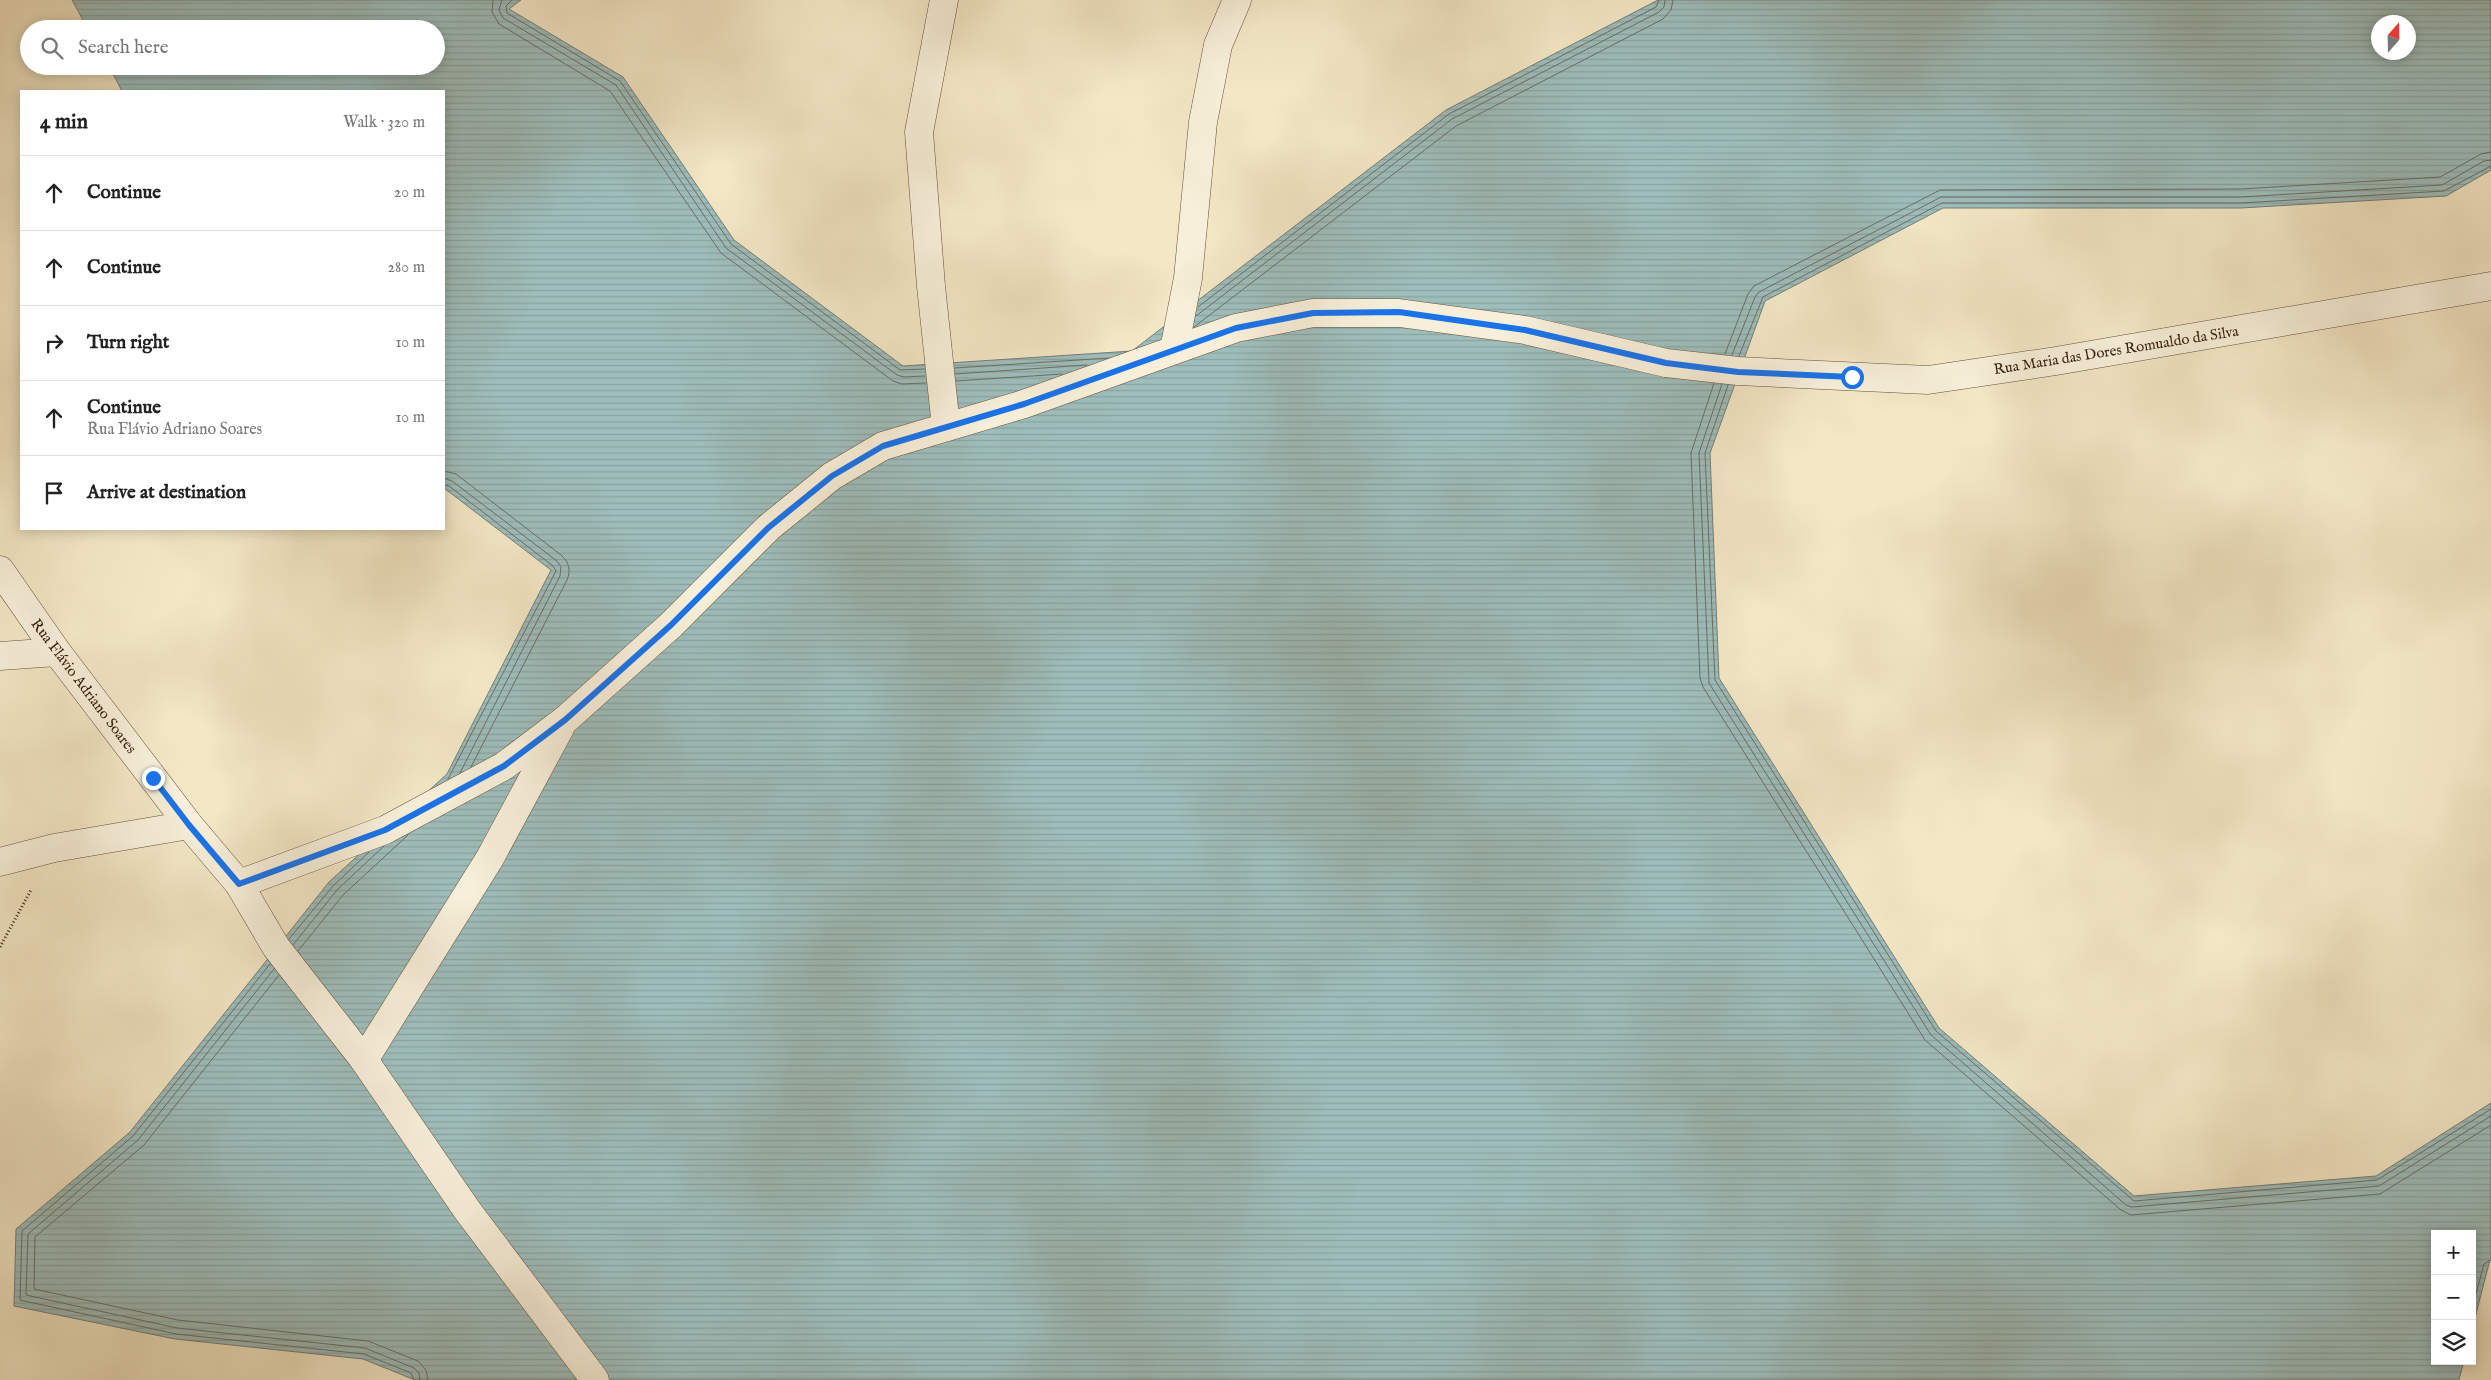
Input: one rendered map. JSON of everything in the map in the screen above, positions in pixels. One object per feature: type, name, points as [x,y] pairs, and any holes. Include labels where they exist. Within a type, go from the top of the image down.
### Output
[{"type":"street","points":[[944,0],[919,132],[931,286],[946,427]]},
{"type":"street","points":[[1174,350],[1188,278],[1203,122],[1218,45],[1237,0]]},
{"type":"street","name":"Rua Maria das Dores Romualdo da Silva","points":[[565,720],[671,625],[768,528],[832,476],[883,446],[1024,404],[1236,328],[1313,313],[1399,312],[1525,330],[1666,363],[1738,372],[1928,380],[2134,348],[2491,286]]},
{"type":"street","name":"Rua Flávio Adriano Soares","points":[[0,570],[57,652],[189,825],[239,884],[276,947],[364,1060],[467,1210],[595,1380]]},
{"type":"street","points":[[0,656],[57,652]]},
{"type":"street","points":[[239,884],[385,830],[504,766],[565,720]]},
{"type":"street","points":[[364,1060],[490,858],[565,720]]},
{"type":"street","points":[[0,862],[54,848],[189,825]]},
{"type":"path","points":[[0,947],[54,848]]},
{"type":"water","points":[[72,0],[521,0],[509,9],[623,77],[734,240],[903,366],[1132,351],[1446,110],[1658,0],[2491,0],[2491,170],[2446,196],[2241,208],[1943,208],[1765,301],[1710,453],[1719,678],[1939,1028],[2134,1196],[2376,1176],[2491,1103],[2491,1256],[2476,1314],[2476,1230],[2431,1230],[2431,1365],[2463,1365],[2459,1380],[415,1380],[363,1359],[175,1339],[14,1306],[16,1229],[130,1132],[329,882],[447,774],[551,570],[445,489],[445,90],[121,90],[114,75],[445,75],[445,20],[83,20]]},
{"type":"route","points":[[153,778],[189,825],[239,884],[385,830],[504,766],[565,720],[671,625],[768,528],[832,476],[883,446],[1024,404],[1236,328],[1313,313],[1399,312],[1525,330],[1666,363],[1738,372],[1852,377]]}]
